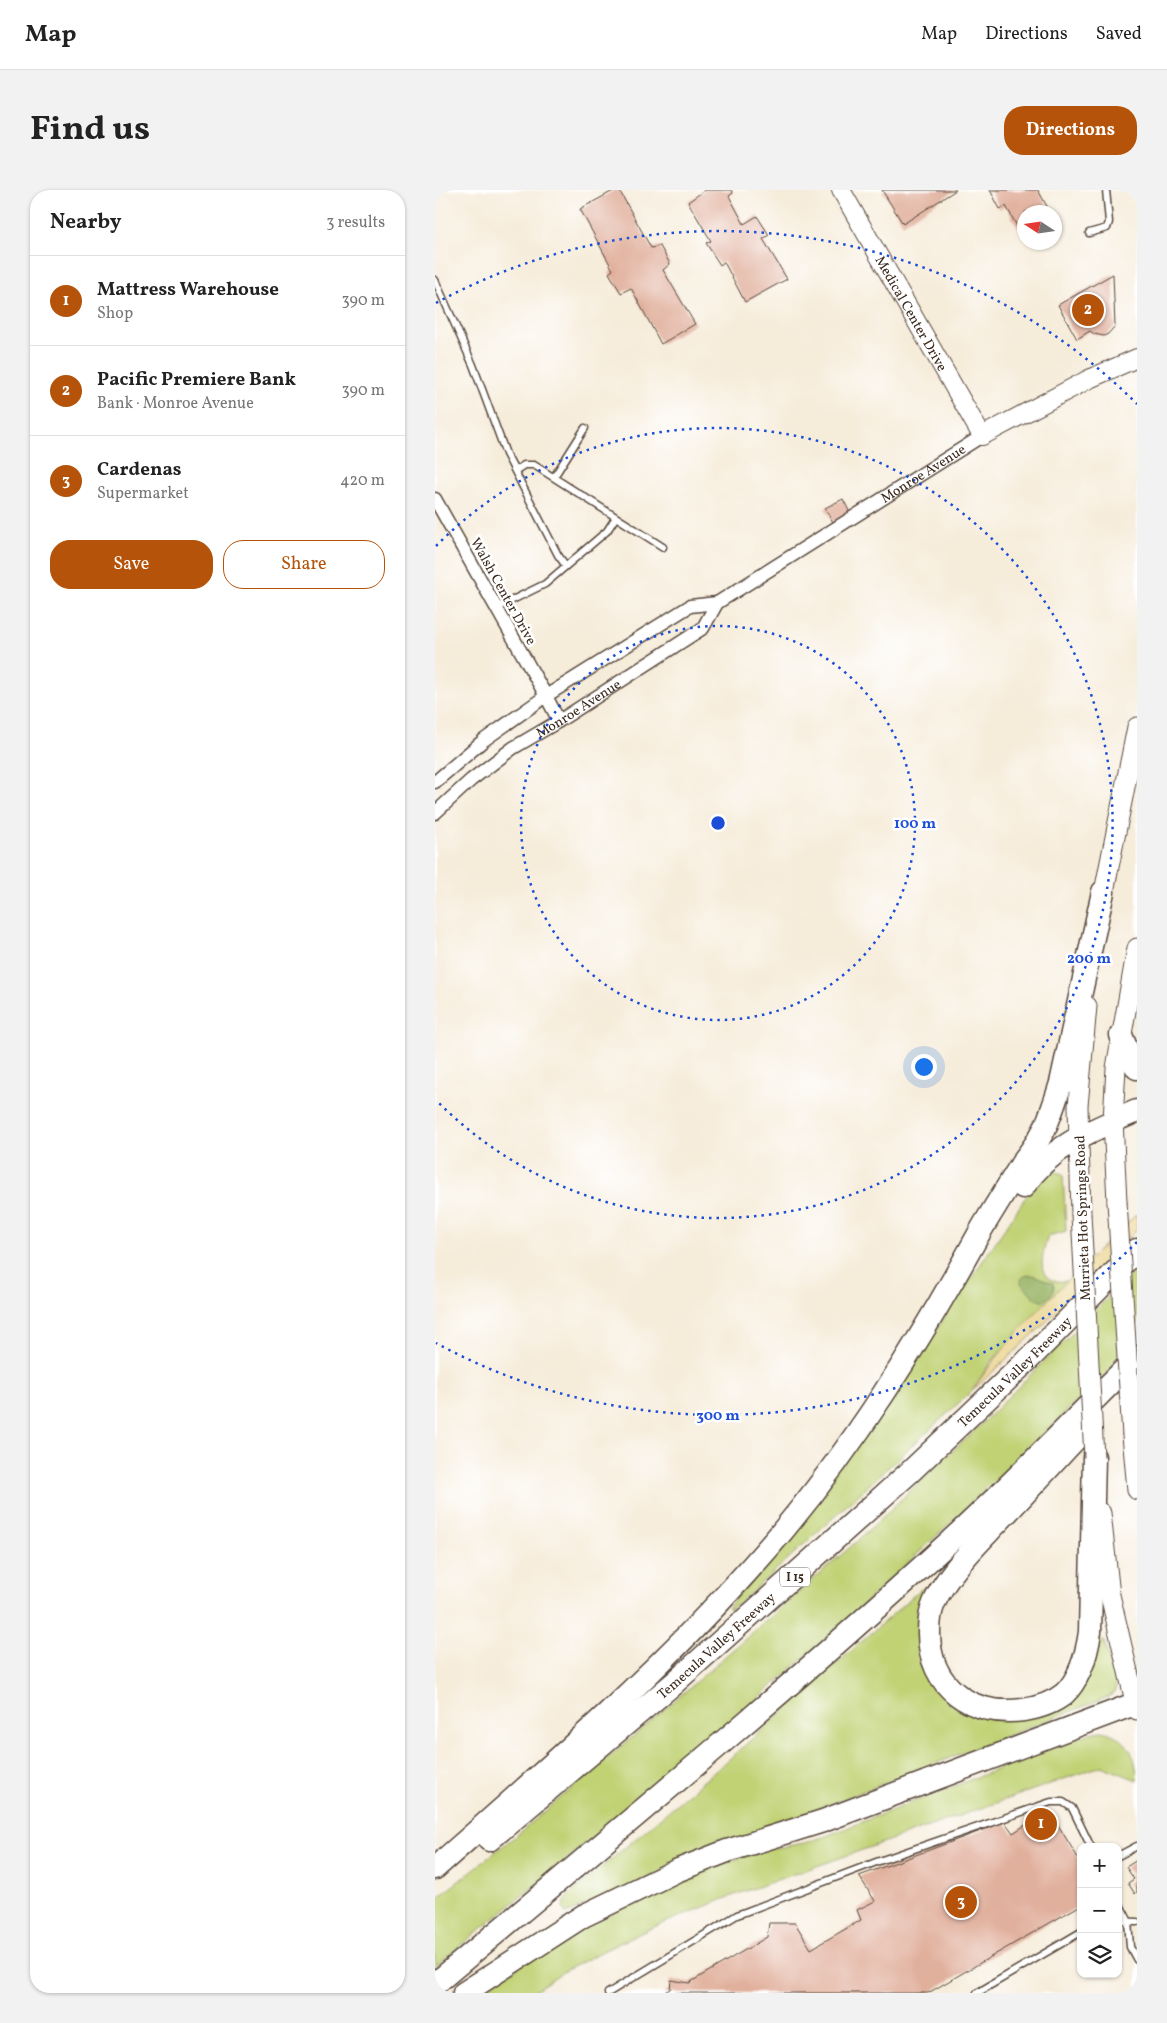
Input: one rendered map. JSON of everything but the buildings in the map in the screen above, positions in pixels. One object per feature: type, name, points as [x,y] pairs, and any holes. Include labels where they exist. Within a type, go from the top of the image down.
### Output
[{"type":"highway","points":[[943,1300],[992,1211],[1043,1133],[1054,1106],[1103,892]]},
{"type":"highway","points":[[1121,1035],[1129,1055],[1137,1068]]},
{"type":"highway","points":[[435,1868],[641,1683],[721,1601],[771,1545],[827,1473],[896,1374],[943,1300],[1035,1169],[1051,1155],[1078,1137],[1137,1110]]},
{"type":"highway","name":"Temecula Valley Freeway","points":[[435,1883],[556,1785],[818,1556],[976,1409],[1137,1250]]},
{"type":"highway","points":[[435,1984],[631,1822],[935,1555],[1137,1357]]},
{"type":"highway","points":[[1094,1457],[1091,1632],[1087,1655],[1078,1676],[1064,1694],[1047,1704],[1030,1709],[1002,1712],[971,1704],[955,1693],[942,1680],[933,1662],[929,1645],[929,1626],[933,1604],[944,1586],[975,1548],[1137,1373]]},
{"type":"highway","points":[[464,1993],[583,1916],[676,1871],[727,1851],[823,1821],[1136,1705]]},
{"type":"main road","name":"Murrieta Hot Springs Road","points":[[1136,1705],[1110,1595],[1094,1457],[1078,1137],[1081,1055],[1090,974],[1103,892],[1137,727]]},
{"type":"main road","points":[[1137,948],[1116,1068],[1113,1120],[1137,1490]]},
{"type":"street","name":"Medical Center Drive","points":[[841,190],[982,436]]},
{"type":"street","name":"Monroe Avenue","points":[[435,813],[471,780],[506,754],[559,722],[703,628],[717,604],[982,436],[1089,380],[1137,358]]},
{"type":"street","name":"Walsh Center Drive","points":[[435,499],[547,696],[559,722]]},
{"type":"street","name":"Monroe Avenue","points":[[435,782],[484,740],[547,696],[690,606],[717,604]]},
{"type":"lane","points":[[1089,233],[1107,228],[1109,222],[1106,190]]},
{"type":"lane","points":[[435,280],[473,365],[506,454],[558,555],[566,566]]},
{"type":"lane","points":[[554,477],[585,428]]},
{"type":"lane","points":[[515,471],[524,466],[534,465],[663,547]]},
{"type":"lane","points":[[496,608],[545,584],[607,531],[616,517]]},
{"type":"lane","points":[[608,1993],[737,1915],[879,1861],[1051,1802],[1063,1802],[1072,1808],[1089,1843]]},
{"type":"lane","points":[[1122,1854],[1137,1846]]},
{"type":"lane","points":[[1122,1908],[1128,1920],[1130,1947],[1137,1960]]},
{"type":"lane","points":[[1122,1921],[1137,1922]]},
{"type":"lane","points":[[977,1993],[1079,1933]]},
{"type":"green space","points":[[1050,1170],[1063,1174],[1066,1231],[1048,1236],[1043,1253],[1043,1268],[1045,1274],[1050,1279],[1068,1281],[990,1363],[972,1391],[754,1590],[731,1609],[728,1608],[907,1373],[1026,1197]]},
{"type":"green space","points":[[1137,1269],[1137,1343],[925,1547],[794,1667],[616,1819],[435,1966],[435,1900],[523,1830],[856,1542],[977,1428]]},
{"type":"green space","points":[[1033,1275],[1053,1283],[1054,1288],[1051,1295],[1044,1301],[1036,1299],[1021,1283],[1022,1277]]},
{"type":"green space","points":[[921,1589],[929,1589],[936,1681],[1035,1716],[1098,1643],[1104,1641],[1116,1687],[1114,1693],[1108,1697],[716,1848],[566,1914],[563,1905],[568,1896],[726,1762]]},
{"type":"green space","points":[[1102,1731],[1118,1737],[1129,1748],[1137,1771],[1137,1780],[1101,1766],[729,1897],[649,1929],[607,1949],[564,1971],[531,1993],[475,1993],[588,1925],[710,1867],[765,1850],[804,1843],[826,1836],[1090,1733]]},
{"type":"sand","points":[[1137,1214],[1137,1229],[1040,1328],[972,1391],[1008,1343],[1029,1320]]},
{"type":"place","name":"Pacific Premiere Bank","points":[[1088,310]]},
{"type":"place","name":"Mattress Warehouse","points":[[1041,1824]]},
{"type":"place","name":"Cardenas","points":[[961,1902]]}]
